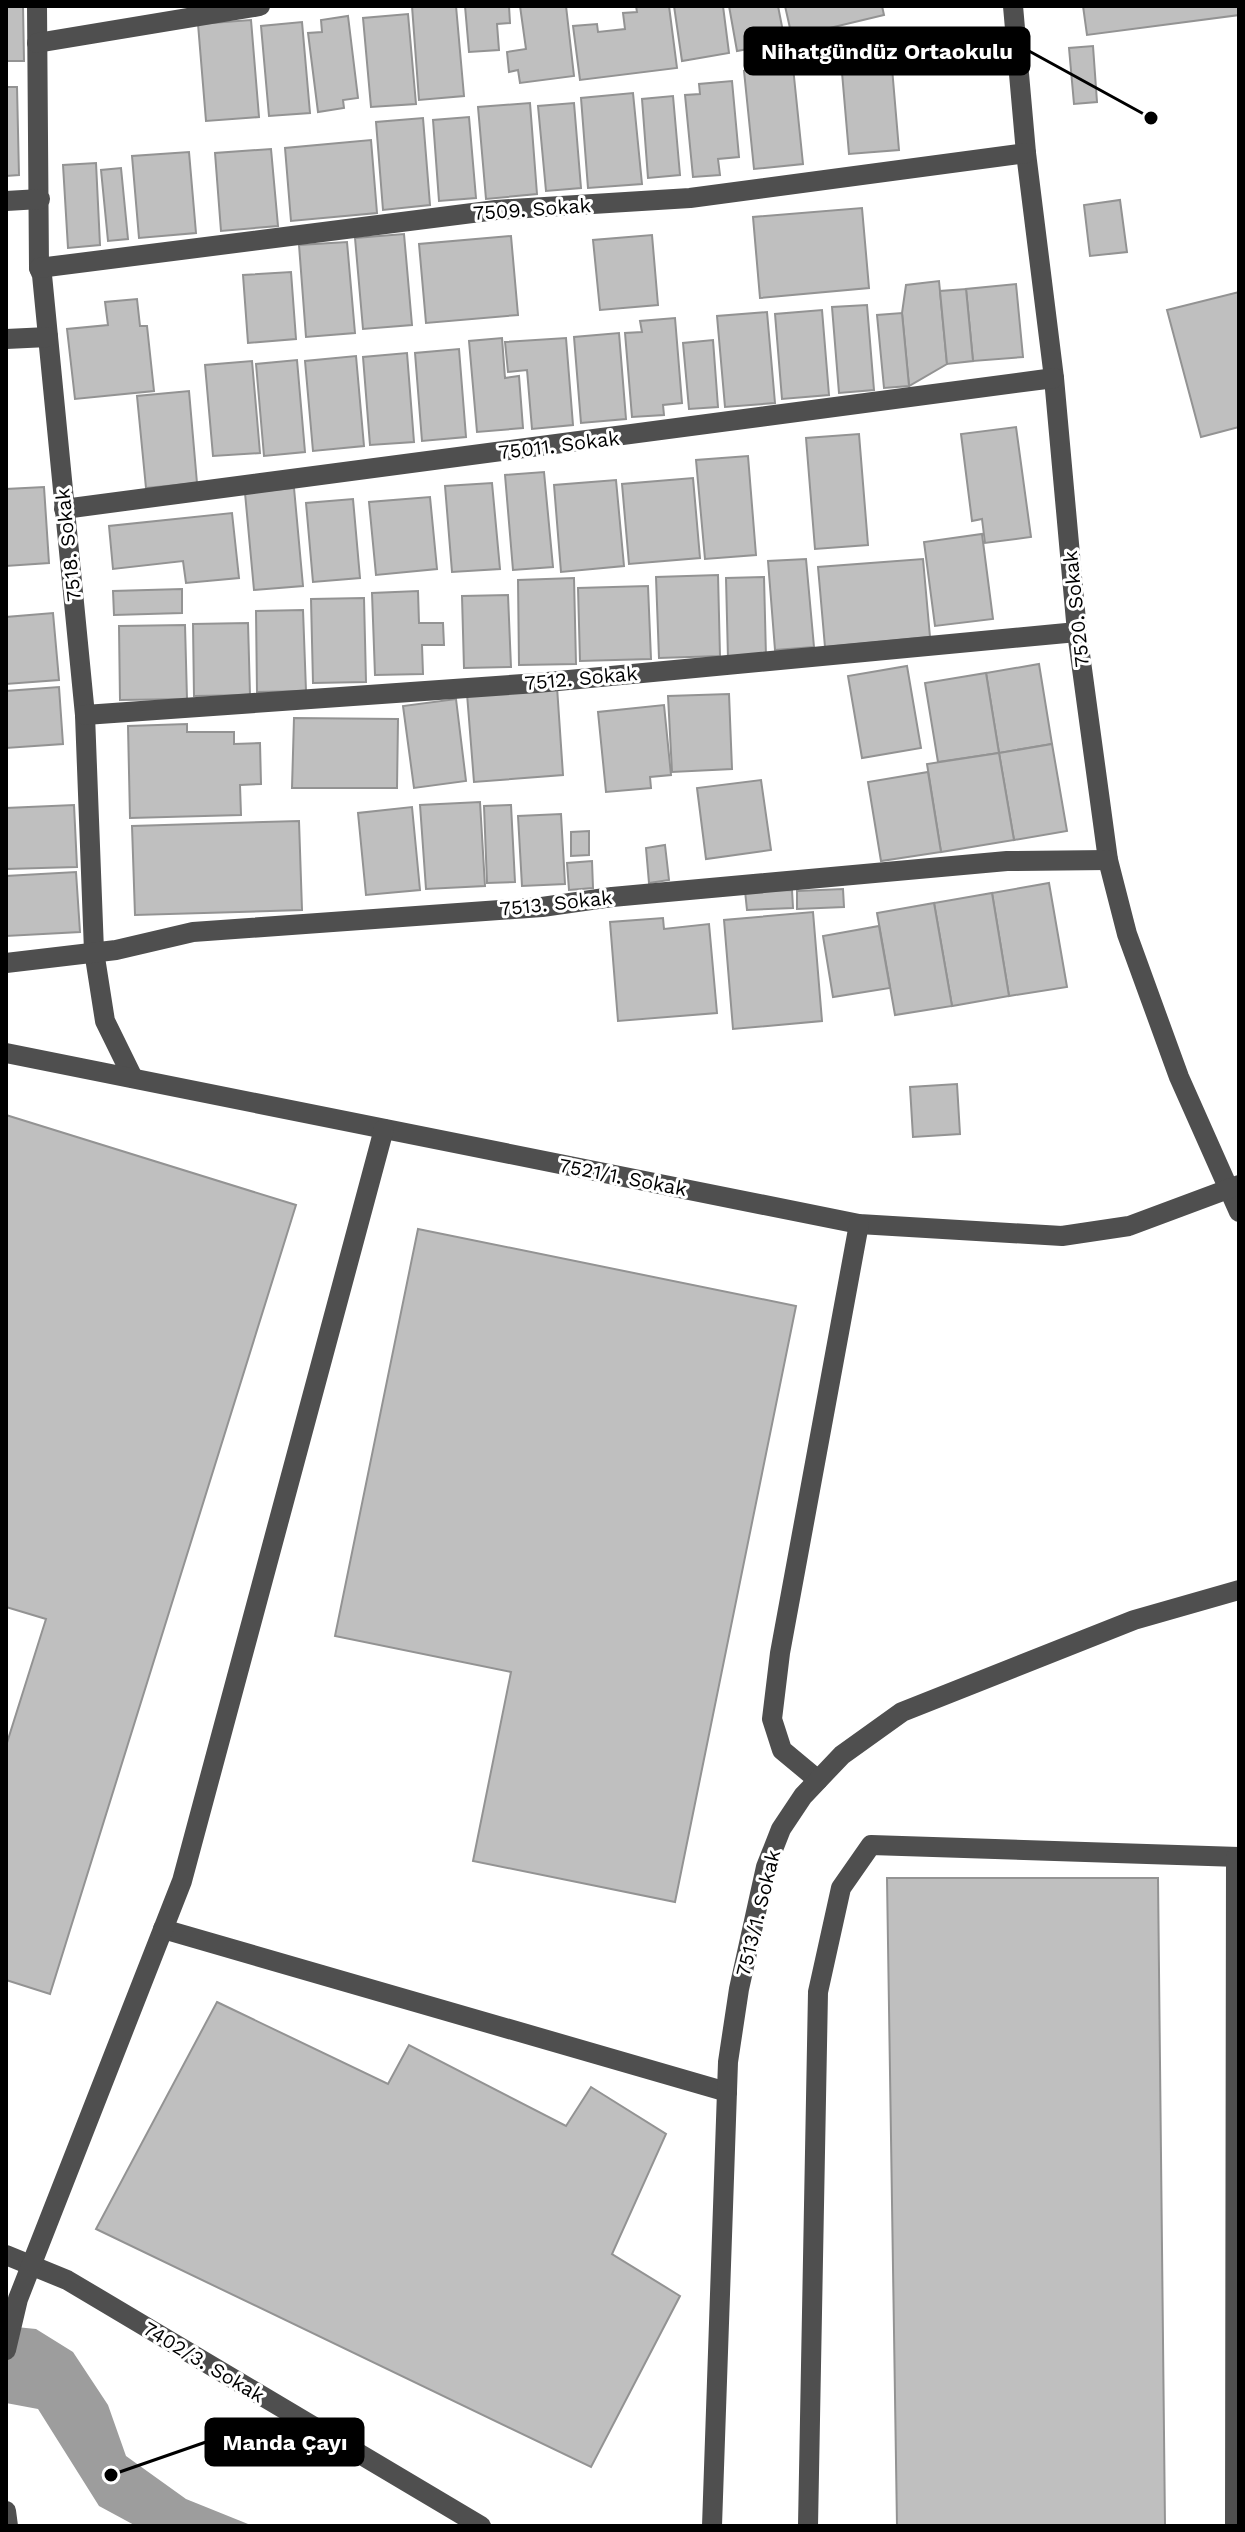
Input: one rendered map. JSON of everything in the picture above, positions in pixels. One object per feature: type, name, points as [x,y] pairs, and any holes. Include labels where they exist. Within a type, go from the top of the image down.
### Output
[{"type":"street","name":"7518. Sokak","points":[[37,6],[39,268],[85,715],[94,951],[105,1021],[133,1078]]},
{"type":"street","points":[[37,43],[260,6]]},
{"type":"street","name":"7520. Sokak","points":[[1013,6],[1026,153],[1054,378],[1077,632],[1108,860],[1127,934],[1179,1077],[1234,1188]]},
{"type":"street","name":"7509. Sokak","points":[[39,268],[496,210],[690,198],[1026,153]]},
{"type":"street","points":[[6,201],[40,199]]},
{"type":"street","points":[[6,339],[48,337]]},
{"type":"street","name":"75011. Sokak","points":[[64,509],[1054,378]]},
{"type":"street","name":"7512. Sokak","points":[[85,715],[537,683],[1077,632]]},
{"type":"street","name":"7513. Sokak","points":[[6,963],[116,950],[193,932],[542,907],[612,897],[1007,861],[1108,860]]},
{"type":"street","name":"7521/1. Sokak","points":[[6,1053],[859,1224],[1062,1236],[1129,1226],[1234,1188]]},
{"type":"street","points":[[6,2350],[18,2299],[182,1881],[384,1129]]},
{"type":"street","points":[[1234,1188],[1239,1212]]},
{"type":"street","points":[[818,1780],[782,1750],[772,1719],[780,1653],[859,1224]]},
{"type":"street","name":"7513/1. Sokak","points":[[712,2526],[728,2062],[739,1989],[766,1867],[781,1829],[803,1796],[842,1755],[902,1712],[1134,1620],[1239,1590]]},
{"type":"street","points":[[808,2526],[818,1992],[841,1888],[871,1845],[1238,1857],[1235,2526]]},
{"type":"street","points":[[163,1929],[727,2092]]},
{"type":"street","name":"7402/3. Sokak","points":[[6,2255],[67,2280],[481,2526]]},
{"type":"street","points":[[6,2511],[8,2526]]},
{"type":"shaded area","points":[[6,2326],[36,2329],[73,2352],[108,2405],[126,2456],[186,2499],[253,2526],[136,2526],[99,2506],[38,2409],[6,2403]]},
{"type":"building","points":[[6,6],[23,6],[24,61],[6,61]]},
{"type":"building","points":[[412,6],[456,6],[464,96],[419,100]]},
{"type":"building","points":[[465,6],[509,6],[510,23],[497,24],[499,50],[469,52]]},
{"type":"building","points":[[520,6],[566,6],[574,76],[520,83],[518,70],[509,72],[507,52],[526,49]]},
{"type":"building","points":[[636,6],[669,6],[677,68],[580,80],[573,26],[597,24],[598,32],[625,29],[623,13],[637,12]]},
{"type":"building","points":[[674,6],[723,6],[729,53],[682,61]]},
{"type":"building","points":[[729,6],[778,6],[785,42],[737,51]]},
{"type":"building","points":[[785,6],[882,6],[884,15],[792,37]]},
{"type":"building","points":[[1083,6],[1239,6],[1239,15],[1087,35]]},
{"type":"building","points":[[408,14],[416,104],[371,107],[363,18]]},
{"type":"building","points":[[348,16],[358,98],[343,100],[344,108],[318,112],[308,33],[322,32],[321,20]]},
{"type":"building","points":[[251,20],[259,117],[206,121],[198,24]]},
{"type":"building","points":[[302,22],[310,113],[269,116],[261,26]]},
{"type":"building","points":[[1093,46],[1097,102],[1074,104],[1069,48]]},
{"type":"building","points":[[891,56],[899,150],[849,154],[841,61]]},
{"type":"building","points":[[793,67],[803,164],[754,169],[744,71]]},
{"type":"building","points":[[732,81],[739,157],[718,159],[720,175],[693,177],[685,95],[700,94],[699,84]]},
{"type":"building","points":[[6,87],[17,87],[19,175],[6,176]]},
{"type":"building","points":[[633,93],[642,184],[588,188],[581,98]]},
{"type":"building","points":[[673,96],[680,175],[648,178],[642,99]]},
{"type":"building","points":[[530,103],[537,194],[486,199],[478,107]]},
{"type":"building","points":[[574,103],[581,188],[546,191],[538,106]]},
{"type":"building","points":[[469,117],[476,198],[439,201],[433,120]]},
{"type":"building","points":[[423,118],[430,205],[383,210],[376,122]]},
{"type":"building","points":[[371,140],[377,213],[291,221],[285,148]]},
{"type":"building","points":[[271,149],[278,226],[221,231],[215,153]]},
{"type":"building","points":[[189,152],[196,233],[139,238],[132,156]]},
{"type":"building","points":[[96,163],[100,245],[68,248],[63,165]]},
{"type":"building","points":[[121,168],[128,239],[108,241],[101,170]]},
{"type":"building","points":[[1120,200],[1127,252],[1090,256],[1084,205]]},
{"type":"building","points":[[862,208],[869,288],[760,298],[753,217]]},
{"type":"building","points":[[404,234],[412,325],[363,329],[355,238]]},
{"type":"building","points":[[652,235],[658,305],[600,310],[593,240]]},
{"type":"building","points":[[511,236],[518,315],[426,323],[419,244]]},
{"type":"building","points":[[347,242],[355,333],[306,337],[299,245]]},
{"type":"building","points":[[291,272],[296,339],[248,343],[243,275]]},
{"type":"building","points":[[939,281],[947,364],[909,386],[902,313],[906,285]]},
{"type":"building","points":[[1016,284],[1023,357],[973,361],[966,289]]},
{"type":"building","points":[[966,289],[973,361],[947,364],[940,291]]},
{"type":"building","points":[[1239,292],[1239,427],[1201,437],[1167,310]]},
{"type":"building","points":[[137,299],[140,326],[147,326],[154,391],[75,399],[67,329],[108,325],[105,302]]},
{"type":"building","points":[[867,305],[874,390],[839,393],[832,307]]},
{"type":"building","points":[[822,310],[829,395],[782,399],[775,314]]},
{"type":"building","points":[[767,312],[775,403],[725,407],[717,316]]},
{"type":"building","points":[[902,313],[909,386],[884,388],[877,315]]},
{"type":"building","points":[[675,318],[682,403],[663,405],[664,415],[632,417],[625,333],[642,332],[640,321]]},
{"type":"building","points":[[619,333],[626,419],[581,423],[574,337]]},
{"type":"building","points":[[502,338],[505,378],[519,376],[523,428],[477,432],[469,341]]},
{"type":"building","points":[[566,338],[573,425],[532,429],[527,370],[508,372],[505,342]]},
{"type":"building","points":[[713,340],[718,407],[689,409],[683,343]]},
{"type":"building","points":[[459,349],[466,437],[422,441],[415,353]]},
{"type":"building","points":[[407,353],[414,442],[370,445],[363,357]]},
{"type":"building","points":[[356,356],[364,446],[313,451],[305,361]]},
{"type":"building","points":[[297,360],[305,452],[264,456],[256,364]]},
{"type":"building","points":[[252,361],[260,453],[213,456],[205,365]]},
{"type":"building","points":[[189,391],[197,483],[146,488],[137,396]]},
{"type":"building","points":[[1016,427],[1031,537],[985,543],[982,519],[972,521],[961,434]]},
{"type":"building","points":[[859,434],[868,545],[815,549],[806,438]]},
{"type":"building","points":[[748,456],[756,555],[705,559],[696,460]]},
{"type":"building","points":[[544,472],[553,567],[513,570],[505,475]]},
{"type":"building","points":[[693,478],[700,558],[629,564],[622,484]]},
{"type":"building","points":[[616,480],[624,566],[561,572],[554,485]]},
{"type":"building","points":[[492,483],[500,569],[452,572],[445,486]]},
{"type":"building","points":[[44,487],[49,563],[6,566],[6,489]]},
{"type":"building","points":[[294,488],[303,586],[254,590],[245,493]]},
{"type":"building","points":[[430,497],[437,569],[376,575],[369,502]]},
{"type":"building","points":[[353,499],[360,578],[313,582],[306,503]]},
{"type":"building","points":[[232,513],[239,578],[186,583],[183,561],[113,569],[109,526]]},
{"type":"building","points":[[982,534],[993,619],[935,626],[924,542]]},
{"type":"building","points":[[806,559],[814,647],[775,650],[768,561]]},
{"type":"building","points":[[923,559],[930,637],[825,647],[818,567]]},
{"type":"building","points":[[718,575],[720,656],[659,658],[656,577]]},
{"type":"building","points":[[764,577],[766,657],[728,659],[726,578]]},
{"type":"building","points":[[574,578],[576,664],[519,665],[518,580]]},
{"type":"building","points":[[648,586],[651,659],[580,661],[578,588]]},
{"type":"building","points":[[182,589],[182,613],[114,615],[113,591]]},
{"type":"building","points":[[418,591],[419,623],[443,623],[444,645],[422,645],[423,674],[375,675],[372,593]]},
{"type":"building","points":[[508,595],[511,667],[464,668],[462,596]]},
{"type":"building","points":[[364,598],[366,682],[313,683],[311,599]]},
{"type":"building","points":[[303,610],[306,691],[257,692],[256,611]]},
{"type":"building","points":[[53,613],[59,680],[6,684],[6,617]]},
{"type":"building","points":[[248,623],[250,695],[194,696],[193,624]]},
{"type":"building","points":[[185,625],[187,699],[120,700],[119,626]]},
{"type":"building","points":[[1039,664],[1052,744],[999,753],[986,673]]},
{"type":"building","points":[[907,666],[921,748],[862,758],[848,676]]},
{"type":"building","points":[[986,673],[999,753],[938,762],[925,683]]},
{"type":"building","points":[[59,687],[63,744],[6,748],[6,691]]},
{"type":"building","points":[[557,687],[563,775],[474,782],[467,694]]},
{"type":"building","points":[[729,694],[732,769],[672,772],[668,696]]},
{"type":"building","points":[[456,699],[466,781],[414,788],[403,706]]},
{"type":"building","points":[[664,705],[671,775],[650,777],[651,788],[606,792],[598,712]]},
{"type":"building","points":[[294,718],[398,719],[397,788],[292,788]]},
{"type":"building","points":[[187,724],[187,732],[234,732],[234,744],[260,743],[261,784],[240,785],[241,815],[130,818],[128,726]]},
{"type":"building","points":[[1052,744],[1067,831],[1014,840],[999,753]]},
{"type":"building","points":[[999,753],[1014,840],[941,852],[927,764]]},
{"type":"building","points":[[928,772],[941,852],[881,861],[868,782]]},
{"type":"building","points":[[761,780],[771,850],[706,859],[697,788]]},
{"type":"building","points":[[480,802],[485,886],[426,889],[420,805]]},
{"type":"building","points":[[74,805],[77,867],[6,869],[6,808]]},
{"type":"building","points":[[511,805],[515,882],[487,883],[484,806]]},
{"type":"building","points":[[412,807],[420,890],[366,895],[358,813]]},
{"type":"building","points":[[561,814],[565,884],[522,886],[518,816]]},
{"type":"building","points":[[299,821],[302,910],[135,915],[132,826]]},
{"type":"building","points":[[589,831],[589,855],[571,856],[571,832]]},
{"type":"building","points":[[665,845],[669,880],[649,883],[646,848]]},
{"type":"building","points":[[592,861],[593,888],[569,890],[567,863]]},
{"type":"building","points":[[76,872],[80,932],[6,936],[6,876]]},
{"type":"building","points":[[1049,883],[1067,987],[1009,996],[992,893]]},
{"type":"building","points":[[843,889],[844,907],[797,909],[797,891]]},
{"type":"building","points":[[792,890],[793,908],[747,910],[745,891]]},
{"type":"building","points":[[992,893],[1009,996],[952,1006],[934,903]]},
{"type":"building","points":[[934,903],[952,1006],[895,1015],[877,913]]},
{"type":"building","points":[[813,912],[822,1021],[733,1029],[724,920]]},
{"type":"building","points":[[663,918],[664,929],[709,924],[717,1013],[618,1021],[610,922]]},
{"type":"building","points":[[879,926],[890,988],[833,997],[823,936]]},
{"type":"building","points":[[957,1084],[960,1134],[913,1137],[910,1087]]},
{"type":"building","points":[[6,1115],[296,1205],[50,1994],[6,1980],[6,1746],[46,1619],[6,1607]]},
{"type":"building","points":[[418,1229],[796,1306],[675,1902],[473,1861],[511,1672],[335,1636]]},
{"type":"building","points":[[887,1878],[1158,1878],[1165,2526],[897,2526]]},
{"type":"building","points":[[217,2002],[388,2084],[409,2045],[566,2126],[591,2087],[666,2134],[612,2254],[680,2296],[591,2467],[96,2229]]},
{"type":"place","name":"Nihatgündüz Ortaokulu","points":[[1151,118]]},
{"type":"place","name":"Manda Çayı","points":[[111,2475]]}]
